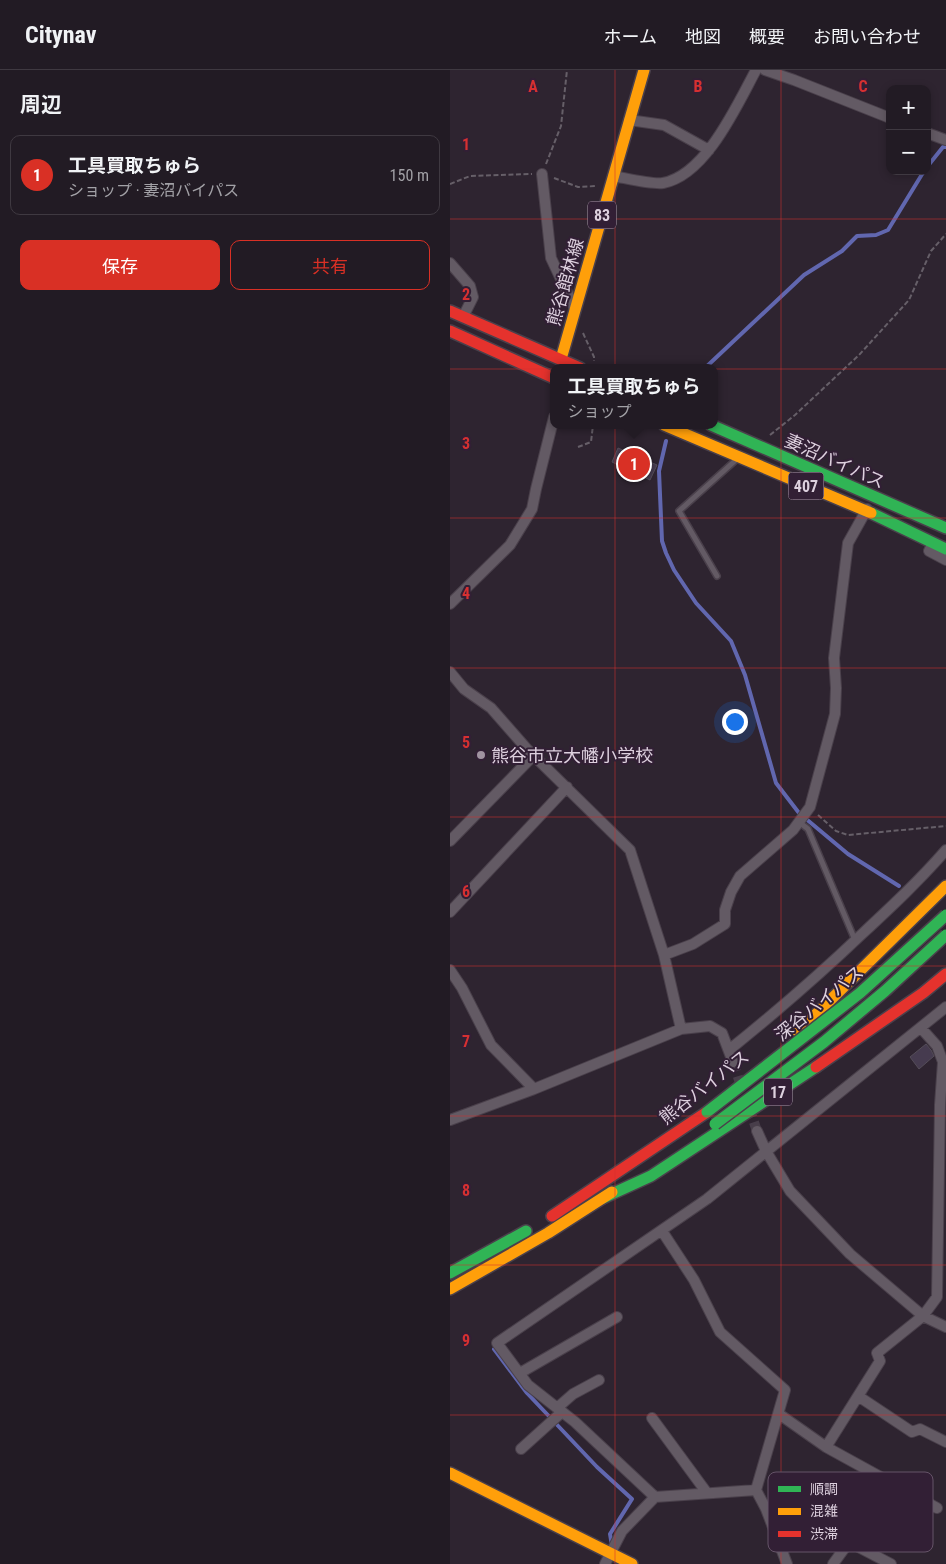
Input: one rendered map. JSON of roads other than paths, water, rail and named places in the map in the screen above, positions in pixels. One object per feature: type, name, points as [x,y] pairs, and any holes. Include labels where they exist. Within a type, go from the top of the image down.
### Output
[{"type":"main road","name":"熊谷館林線","points":[[561,364],[644,70]]},
{"type":"main road","points":[[450,311],[561,364]]},
{"type":"main road","points":[[450,331],[550,376]]},
{"type":"main road","name":"妻沼バイパス","points":[[718,428],[946,528]]},
{"type":"main road","name":"妻沼バイパス","points":[[673,429],[866,512],[946,549]]},
{"type":"main road","name":"熊谷バイパス","points":[[450,1272],[538,1225],[707,1112],[798,1032],[946,886]]},
{"type":"main road","name":"深谷バイパス","points":[[707,1112],[814,1031],[874,982],[946,915]]},
{"type":"main road","name":"深谷バイパス","points":[[715,1124],[824,1042],[885,991],[946,935]]},
{"type":"main road","name":"17","points":[[603,1198],[651,1176],[853,1042],[923,993],[946,974]]},
{"type":"main road","name":"熊谷バイパス","points":[[450,1289],[548,1234],[715,1124]]},
{"type":"main road","points":[[450,1472],[608,1557],[632,1564]]},
{"type":"street","points":[[612,180],[662,183],[680,177],[714,145],[756,70]]},
{"type":"street","points":[[765,70],[793,75],[886,116]]},
{"type":"street","points":[[629,120],[664,125],[709,150]]},
{"type":"street","points":[[931,134],[946,140]]},
{"type":"street","points":[[542,174],[551,258],[575,309]]},
{"type":"street","points":[[450,263],[470,286],[473,297],[463,317]]},
{"type":"street","points":[[450,604],[510,546],[532,509],[551,429]]},
{"type":"street","points":[[664,955],[693,944],[725,924],[725,910],[731,892],[740,876],[793,830],[809,808],[835,714],[834,658],[848,543],[866,512],[872,496]]},
{"type":"street","points":[[933,543],[929,552],[946,560]]},
{"type":"street","points":[[450,672],[464,689],[491,708],[534,755],[630,850],[664,955],[681,1029]]},
{"type":"street","points":[[450,841],[534,755]]},
{"type":"street","points":[[450,912],[566,787]]},
{"type":"street","points":[[729,1050],[780,1010],[855,941],[920,880],[946,850]]},
{"type":"street","points":[[450,970],[462,988],[491,1044],[534,1089]]},
{"type":"street","points":[[655,1497],[560,1410],[528,1385],[497,1343],[707,1199],[946,1007]]},
{"type":"street","points":[[450,1120],[534,1089],[681,1029],[710,1026],[722,1033],[733,1062]]},
{"type":"street","points":[[826,1447],[880,1361],[877,1353],[923,1316],[937,1297],[940,1114],[943,1062],[937,1046],[921,1028]]},
{"type":"street","points":[[757,1131],[766,1151],[790,1191],[850,1254],[923,1316],[946,1327]]},
{"type":"street","points":[[662,1231],[694,1280],[720,1332],[785,1390],[756,1490],[768,1514]]},
{"type":"street","points":[[520,1373],[617,1317]]},
{"type":"street","points":[[521,1449],[560,1410],[573,1394],[598,1380]]},
{"type":"street","points":[[858,1396],[912,1432],[920,1429],[946,1442]]},
{"type":"street","points":[[779,1414],[826,1447],[872,1472]]},
{"type":"street","points":[[652,1418],[707,1493]]},
{"type":"street","points":[[608,1557],[622,1531],[655,1497],[756,1490]]},
{"type":"street","points":[[933,1506],[937,1508]]},
{"type":"street","points":[[782,1552],[787,1564]]},
{"type":"street","points":[[833,1564],[842,1552]]},
{"type":"street","points":[[868,1552],[891,1564]]},
{"type":"lane","points":[[717,576],[679,512],[739,457]]},
{"type":"lane","points":[[799,821],[808,829],[855,941]]},
{"type":"waterway","points":[[931,162],[943,147],[946,147]]},
{"type":"waterway","points":[[709,364],[804,275],[842,251],[857,236],[876,235],[888,230],[922,175]]},
{"type":"waterway","points":[[666,441],[659,471],[662,541],[674,570],[696,603],[731,641],[745,675],[776,783],[799,813],[848,854],[899,886]]},
{"type":"waterway","points":[[494,1349],[527,1393],[597,1467],[632,1499],[610,1534],[612,1546]]},
{"type":"tunnel","points":[[733,1062],[742,1089]]},
{"type":"tunnel","points":[[749,1108],[757,1131]]},
{"type":"place","name":"工具買取ちゅら","points":[[634,464]]},
{"type":"place","name":"熊谷市立大幡小学校","points":[[481,755]]}]
